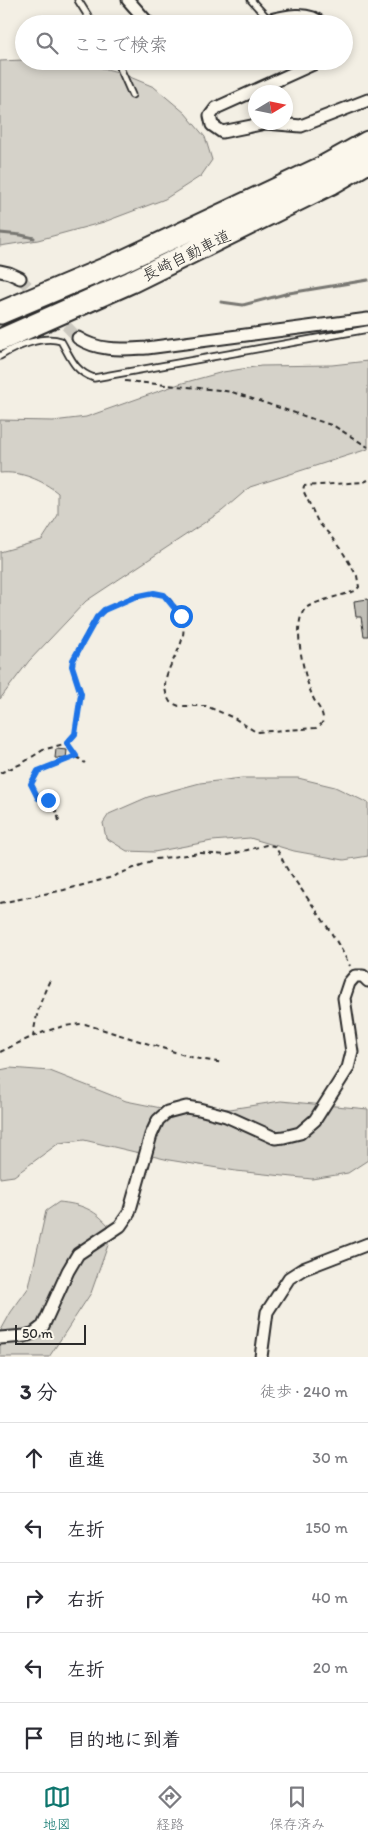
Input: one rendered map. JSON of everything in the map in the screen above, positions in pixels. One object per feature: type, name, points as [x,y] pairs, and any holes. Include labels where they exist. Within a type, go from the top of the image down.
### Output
[{"type":"highway","name":"長崎自動車道","points":[[0,313],[139,254],[324,167],[368,142]]},
{"type":"highway","name":"長崎自動車道","points":[[0,340],[130,282],[332,183],[368,162]]},
{"type":"street","points":[[128,0],[141,15]]},
{"type":"street","points":[[300,70],[216,108],[210,116],[212,125],[222,132],[266,123],[301,126],[368,100]]},
{"type":"street","points":[[0,271],[9,272],[20,278]]},
{"type":"street","points":[[78,338],[88,345],[111,350],[147,348],[368,319]]},
{"type":"street","points":[[0,1338],[25,1336],[34,1333],[43,1326],[68,1271],[78,1254],[120,1226],[129,1213],[150,1135],[158,1120],[168,1112],[186,1107],[199,1108],[226,1116],[275,1138],[300,1133],[315,1120],[348,1068],[352,1052],[344,998],[349,983],[355,976],[363,976],[368,981]]},
{"type":"street","points":[[261,1357],[267,1312],[289,1278],[303,1269],[368,1244]]},
{"type":"lane","points":[[78,0],[87,15]]},
{"type":"lane","points":[[251,0],[265,15]]},
{"type":"lane","points":[[121,70],[132,95]]},
{"type":"lane","points":[[0,356],[42,339],[52,338],[61,341],[76,368],[85,375],[94,378],[368,329]]},
{"type":"path","points":[[123,381],[232,392],[334,426],[368,447]]},
{"type":"path","points":[[0,773],[21,764],[43,750],[67,743],[75,734],[81,694],[72,666],[73,660],[97,617],[104,610],[134,597],[154,593],[164,595],[173,605],[181,616],[184,632],[181,645],[165,679],[166,696],[170,702],[179,706],[206,706],[234,718],[256,732],[316,728],[322,724],[322,714],[319,706],[312,698],[302,665],[300,619],[305,609],[317,602],[355,592],[359,587],[357,576],[344,554],[318,522],[303,490],[304,486],[309,485],[364,482],[368,480]]},
{"type":"path","points":[[67,743],[76,756],[85,763]]},
{"type":"path","points":[[59,821],[57,809],[48,800],[38,798],[31,784],[38,771],[76,756]]},
{"type":"path","points":[[0,903],[64,890],[109,878],[156,859],[200,853],[228,855],[266,845],[274,846],[280,852],[288,870],[337,940],[355,976]]},
{"type":"path","points":[[33,1037],[36,1013],[42,995],[51,978]]},
{"type":"path","points":[[0,1052],[33,1037],[70,1024],[85,1024],[194,1058],[223,1063]]},
{"type":"shaded area","points":[[15,60],[15,70],[110,70],[154,87],[185,113],[205,137],[212,160],[201,176],[165,199],[104,222],[38,240],[0,246],[0,61]]},
{"type":"shaded area","points":[[368,361],[368,449],[250,487],[222,511],[86,601],[29,661],[0,699],[0,552],[42,540],[58,515],[58,493],[31,477],[16,473],[0,473],[0,420],[53,421],[86,417],[179,384],[223,372],[261,366],[332,365]]},
{"type":"shaded area","points":[[242,778],[298,778],[335,787],[368,803],[368,856],[344,860],[294,851],[250,838],[212,841],[154,852],[127,851],[106,838],[103,823],[109,814],[148,797],[200,783]]},
{"type":"shaded area","points":[[10,1068],[50,1071],[126,1101],[161,1108],[230,1109],[281,1101],[368,1109],[368,1160],[348,1173],[312,1179],[236,1171],[169,1160],[84,1140],[59,1143],[14,1176],[0,1178],[0,1070]]},
{"type":"shaded area","points":[[59,1202],[86,1208],[108,1225],[108,1245],[91,1293],[49,1357],[0,1357],[0,1332],[11,1312],[29,1287],[46,1211]]},
{"type":"building","points":[[368,599],[368,636],[364,636],[361,617],[356,617],[354,601]]},
{"type":"building","points":[[56,749],[67,750],[66,759],[55,758]]},
{"type":"waterway","points":[[0,233],[34,238]]},
{"type":"waterway","points":[[221,302],[243,305],[289,293],[368,280]]},
{"type":"tunnel","points":[[20,278],[78,338]]},
{"type":"route","points":[[48,800],[38,798],[31,784],[38,771],[76,756],[67,743],[75,734],[81,694],[72,666],[73,660],[97,617],[104,610],[134,597],[154,593],[164,595],[181,616]]}]
